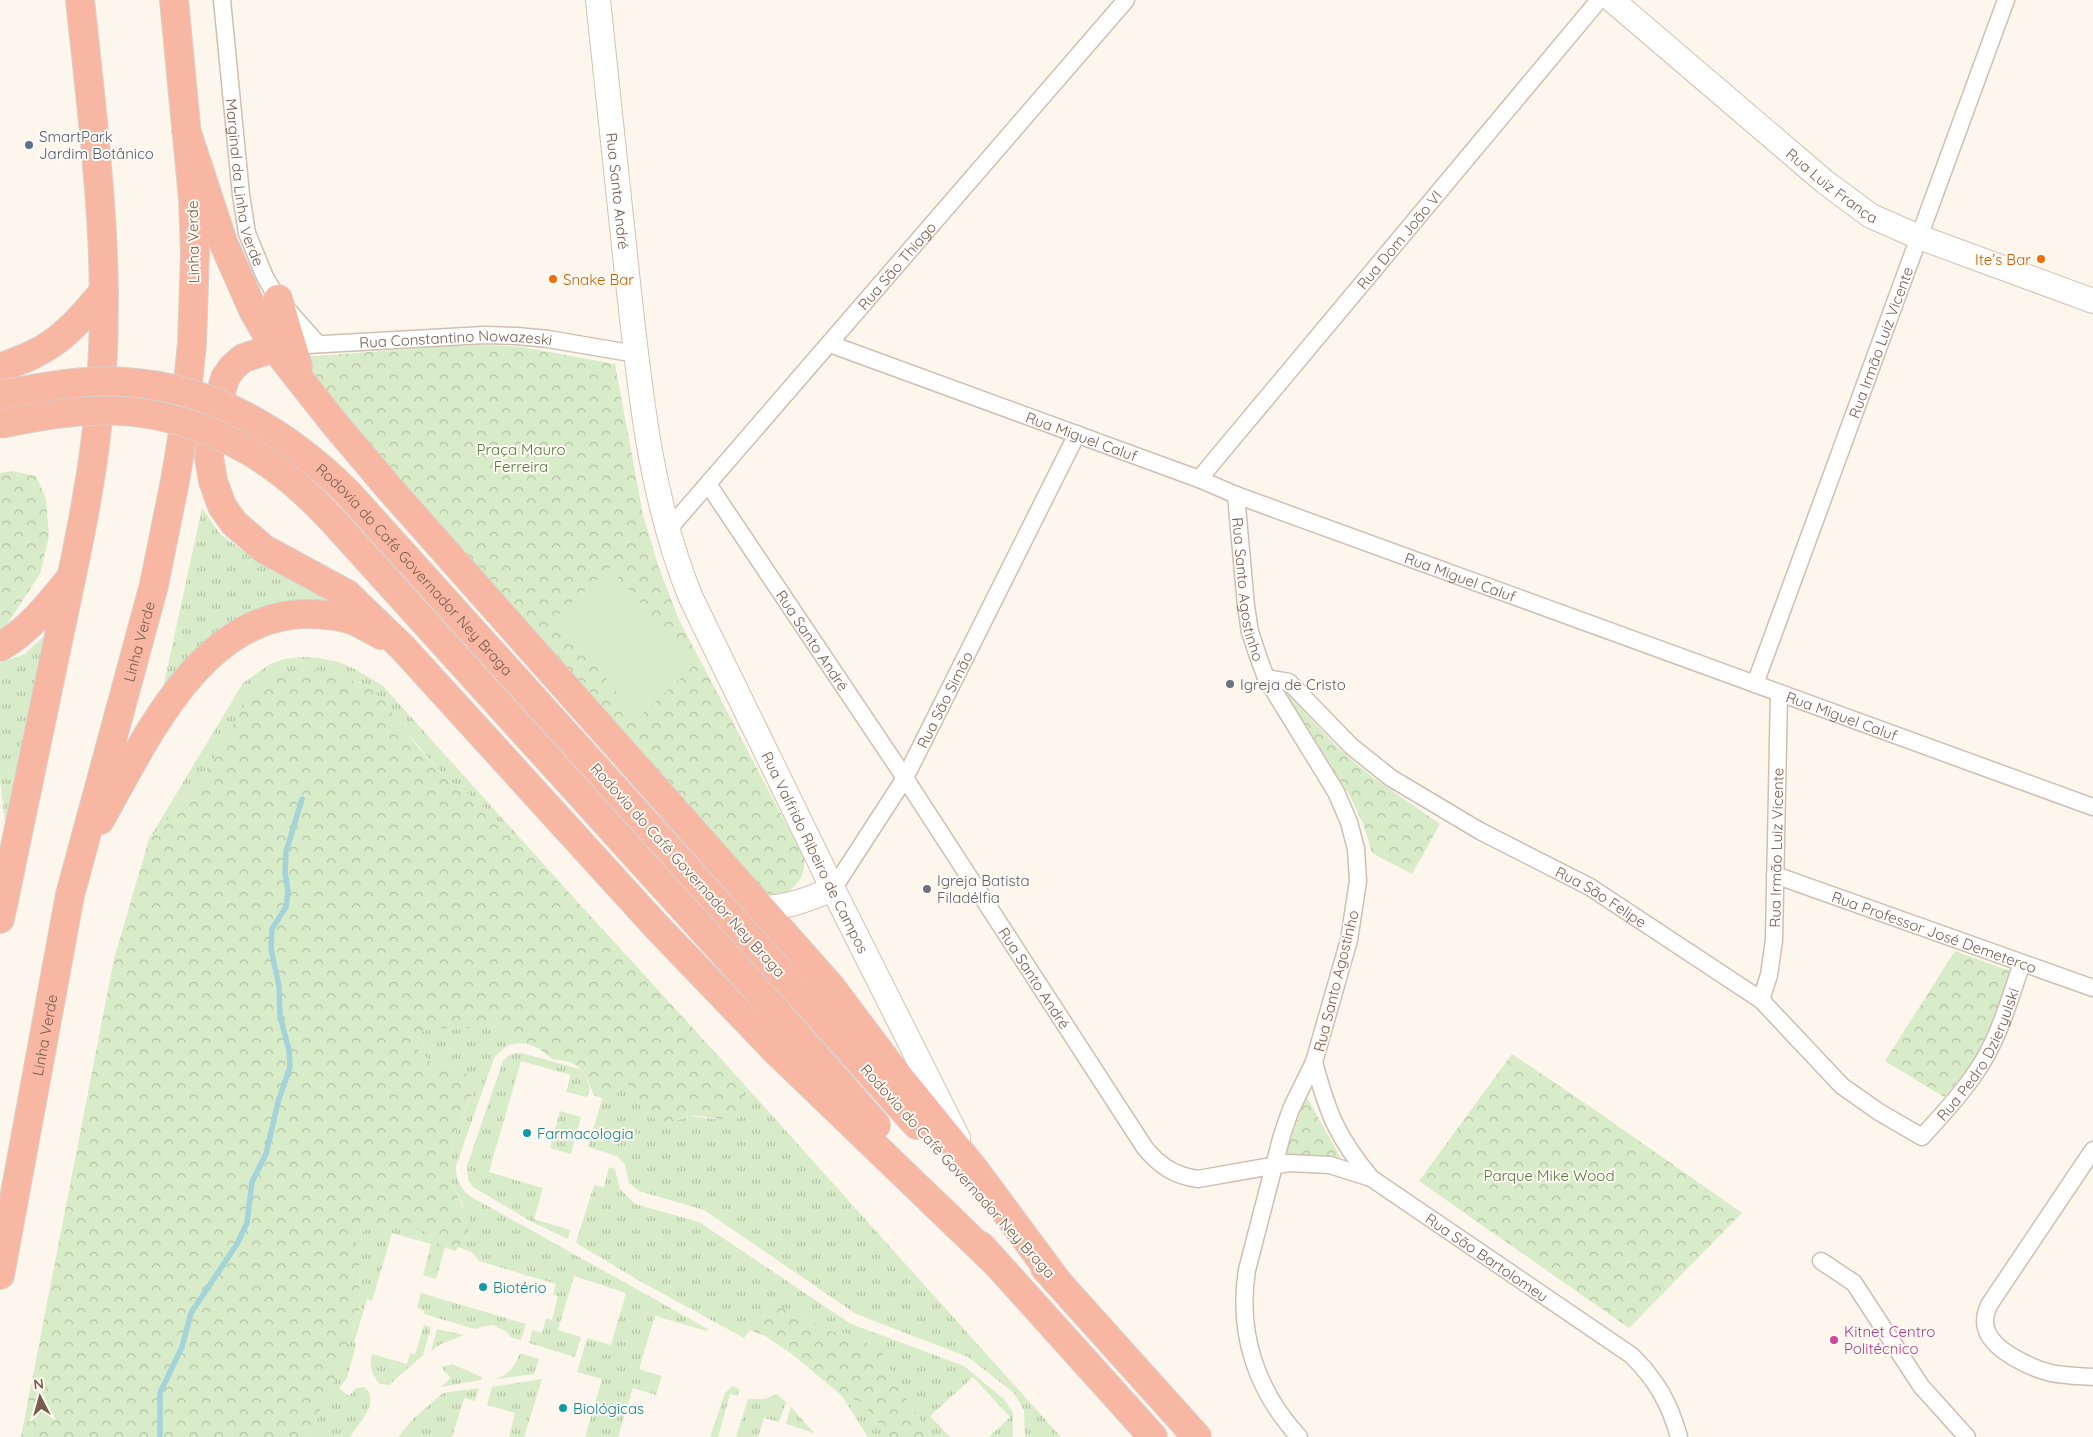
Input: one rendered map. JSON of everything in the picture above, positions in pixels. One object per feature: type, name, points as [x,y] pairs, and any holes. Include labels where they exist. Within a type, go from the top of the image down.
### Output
[{"type":"highway","points":[[0,919],[72,577],[95,447],[100,396],[104,291],[102,206],[80,0]]},
{"type":"highway","name":"Linha Verde","points":[[0,1274],[70,895],[79,856],[154,585],[177,472],[188,384],[194,295],[193,199],[174,0]]},
{"type":"highway","points":[[179,48],[189,0]]},
{"type":"highway","points":[[186,130],[227,251],[254,312],[283,347],[306,389],[389,488],[831,987],[888,1063],[974,1169],[1057,1282]]},
{"type":"highway","points":[[0,368],[33,355],[54,342],[75,324],[104,291]]},
{"type":"highway","points":[[278,299],[283,347]]},
{"type":"highway","points":[[283,347],[243,358],[232,368],[225,378],[214,417],[209,457],[213,481],[222,506],[234,523],[264,549],[347,594],[403,648],[656,926],[777,1052],[994,1260]]},
{"type":"highway","name":"Rodovia do Café Governador Ney Braga","points":[[0,395],[65,384],[125,382],[154,385],[182,392],[230,408],[259,422],[286,440],[334,479],[1197,1437]]},
{"type":"highway","name":"Rodovia do Café Governador Ney Braga","points":[[0,424],[92,410],[118,411],[167,418],[196,426],[245,449],[294,483],[342,530],[760,993],[994,1260],[1153,1437]]},
{"type":"highway","points":[[0,647],[17,637],[37,619],[72,577]]},
{"type":"highway","points":[[79,856],[163,711],[192,673],[224,644],[250,627],[287,615],[325,614],[357,622],[403,648]]},
{"type":"street","name":"Marginal da Linha Verde","points":[[222,0],[243,215],[254,254],[265,277],[278,299],[318,344]]},
{"type":"street","name":"Rua Santo André","points":[[598,0],[636,354],[645,422],[667,531]]},
{"type":"street","name":"Rua São Thiago","points":[[667,531],[1126,0]]},
{"type":"street","name":"Rua Dom João VI","points":[[1199,479],[1600,0]]},
{"type":"street","name":"Rua Luiz França","points":[[1612,0],[1847,199],[1871,216],[1919,237],[2093,301]]},
{"type":"street","name":"Rua Irmão Luiz Vicente","points":[[1755,684],[2006,0]]},
{"type":"street","name":"Rua Constantino Nowazeski","points":[[283,347],[443,336],[518,336],[636,354]]},
{"type":"street","name":"Rua Miguel Caluf","points":[[830,344],[1199,479],[1236,495],[2093,807]]},
{"type":"street","name":"Rua São Simão","points":[[833,889],[905,778],[1077,434]]},
{"type":"street","name":"Rua Santo André","points":[[708,484],[905,778],[1152,1157],[1173,1173],[1186,1178],[1198,1179],[1289,1163],[1330,1165],[1371,1178]]},
{"type":"street","name":"Rua Santo Agostinho","points":[[1236,495],[1250,632],[1266,678],[1336,792],[1349,822],[1356,849],[1358,881],[1352,926],[1314,1062],[1290,1109],[1273,1165],[1245,1284],[1244,1309],[1246,1333],[1263,1387],[1273,1406],[1299,1437]]},
{"type":"street","name":"Rua Valfrido Ribeiro de Campos","points":[[667,531],[677,564],[691,598],[833,889],[974,1169]]},
{"type":"street","name":"Rua São Felipe","points":[[1266,678],[1288,682],[1351,746],[1391,778],[1480,831],[1590,888],[1761,1000],[1842,1086],[1879,1112],[1922,1137]]},
{"type":"street","name":"Rua Irmão Luiz Vicente","points":[[1761,1000],[1773,958],[1779,693]]},
{"type":"street","name":"Rua Professor José Demeterco","points":[[1775,875],[2093,988]]},
{"type":"street","points":[[760,908],[776,908],[794,904],[833,889]]},
{"type":"street","name":"Rua Pedro Dzieryulski","points":[[1922,1137],[1959,1095],[1989,1051],[2000,1026],[2022,962]]},
{"type":"street","name":"Rua São Bartolomeu","points":[[1314,1062],[1328,1112],[1338,1134],[1371,1178],[1631,1355],[1648,1371],[1661,1390],[1672,1411],[1679,1437]]},
{"type":"street","points":[[2093,1150],[1989,1305],[1985,1320],[1986,1328],[1995,1342],[2018,1360],[2049,1373],[2064,1376],[2093,1377]]},
{"type":"street","points":[[1821,1261],[1854,1283],[1921,1386],[1967,1437]]},
{"type":"green space","name":"Praça Mauro Ferreira","points":[[490,345],[522,347],[615,364],[643,515],[658,565],[678,618],[804,858],[804,870],[800,880],[784,895],[769,894],[754,886],[360,437],[302,357],[449,346]]},
{"type":"green space","points":[[12,471],[36,476],[46,499],[49,536],[40,574],[0,635],[0,473]]},
{"type":"green space","points":[[202,508],[220,534],[255,559],[342,602],[305,603],[160,702]]},
{"type":"green space","points":[[610,568],[695,665],[638,718],[556,617]]},
{"type":"green space","points":[[45,635],[5,823],[0,781],[0,663],[25,654]]},
{"type":"green space","points":[[300,657],[336,661],[362,673],[383,686],[575,899],[475,799],[445,777],[367,686],[332,673],[219,750],[190,798],[149,839],[243,683],[270,664]]},
{"type":"green space","points":[[312,669],[332,673],[367,686],[382,699],[417,746],[445,777],[475,799],[575,899],[733,1072],[747,1100],[747,1113],[740,1117],[726,1120],[688,1116],[667,1122],[652,1117],[643,1110],[633,1090],[627,1084],[620,1087],[615,1097],[608,1101],[594,1095],[583,1070],[570,1062],[552,1059],[540,1049],[527,1044],[509,1032],[488,1024],[462,1029],[432,1028],[419,1033],[417,1049],[433,1064],[457,1068],[470,1077],[473,1093],[453,1137],[449,1170],[452,1184],[470,1222],[467,1238],[455,1251],[439,1245],[432,1235],[420,1230],[388,1225],[365,1230],[352,1241],[351,1248],[359,1258],[360,1308],[344,1358],[309,1437],[21,1437],[114,959],[149,839],[190,798],[250,696],[275,673]]},
{"type":"green space","points":[[1282,688],[1338,748],[1371,776],[1440,824],[1412,874],[1372,853],[1364,826],[1350,796]]},
{"type":"green space","points":[[1955,951],[2010,971],[1986,1039],[1974,1062],[1944,1097],[1885,1061]]},
{"type":"green space","points":[[488,1024],[509,1032],[527,1044],[512,1044],[494,1058],[456,1166],[457,1178],[462,1188],[468,1195],[708,1329],[707,1331],[655,1316],[639,1369],[662,1376],[656,1395],[633,1388],[618,1437],[585,1437],[602,1379],[577,1372],[587,1338],[611,1345],[626,1293],[574,1276],[558,1330],[581,1337],[575,1357],[529,1343],[532,1330],[542,1333],[546,1318],[552,1320],[558,1296],[553,1295],[556,1284],[479,1261],[472,1252],[458,1247],[467,1238],[463,1205],[452,1184],[449,1170],[453,1137],[473,1094],[457,1068],[433,1064],[417,1049],[419,1033],[432,1028],[462,1029]]},
{"type":"green space","points":[[515,1053],[522,1053],[583,1070],[590,1088],[587,1097],[566,1092],[571,1075],[521,1061],[489,1172],[543,1188],[534,1219],[570,1230],[568,1239],[532,1222],[473,1187],[468,1180],[467,1166],[503,1061]]},
{"type":"green space","name":"Parque Mike Wood","points":[[1512,1054],[1742,1213],[1629,1328],[1419,1181]]},
{"type":"green space","points":[[733,1072],[1061,1437],[1025,1437],[1024,1410],[1014,1393],[968,1357],[856,1314],[704,1210],[639,1191],[629,1183],[625,1165],[617,1156],[588,1147],[602,1099],[608,1101],[615,1097],[620,1087],[627,1084],[633,1088],[639,1104],[675,1121],[690,1116],[714,1119],[740,1118],[747,1101]]},
{"type":"green space","points":[[1306,1096],[1341,1158],[1307,1155],[1285,1156]]},
{"type":"green space","points":[[560,1111],[581,1117],[571,1154],[550,1148]]},
{"type":"green space","points":[[609,1167],[615,1169],[620,1189],[635,1204],[699,1222],[851,1324],[964,1366],[1005,1400],[1013,1413],[1013,1437],[989,1437],[1010,1417],[973,1377],[930,1416],[950,1437],[931,1437],[902,1391],[857,1336],[825,1330],[800,1312],[748,1322],[750,1330],[744,1338],[638,1280],[576,1243],[594,1185],[604,1187]]},
{"type":"green space","points":[[388,1225],[420,1230],[432,1235],[445,1247],[436,1279],[423,1275],[431,1244],[392,1233],[372,1301],[367,1299],[354,1343],[356,1344],[347,1378],[339,1388],[349,1396],[356,1388],[364,1387],[371,1399],[370,1406],[350,1437],[309,1437],[344,1358],[360,1308],[359,1258],[351,1248],[352,1241],[365,1230]]},
{"type":"green space","points":[[421,1293],[526,1324],[521,1340],[510,1337],[507,1332],[493,1325],[475,1329],[424,1314],[424,1311],[417,1308]]},
{"type":"green space","points":[[780,1307],[800,1312],[825,1330],[857,1336],[882,1353],[902,1391],[931,1437],[889,1437],[862,1402],[842,1396],[792,1354],[765,1336],[750,1330],[748,1322],[760,1311]]},
{"type":"green space","points":[[424,1325],[431,1327],[423,1355],[389,1385],[380,1384],[372,1369],[372,1354],[407,1364],[410,1353],[415,1354]]},
{"type":"green space","points":[[437,1329],[464,1335],[441,1344],[431,1351]]},
{"type":"green space","points":[[520,1353],[539,1359],[534,1374],[496,1379],[505,1375],[511,1369]]},
{"type":"green space","points":[[452,1364],[482,1377],[481,1380],[441,1387],[451,1378],[441,1367]]},
{"type":"green space","points":[[542,1379],[524,1437],[509,1437],[515,1413],[487,1405],[492,1387]]},
{"type":"green space","points":[[733,1386],[740,1390],[737,1396],[730,1394],[718,1437],[710,1437],[725,1393]]},
{"type":"green space","points":[[479,1388],[475,1401],[464,1398],[452,1437],[398,1437],[414,1418],[443,1393]]},
{"type":"green space","points":[[777,1394],[786,1402],[779,1422],[764,1418],[758,1437],[736,1437],[748,1399],[765,1399]]},
{"type":"green space","points":[[842,1396],[862,1402],[889,1437],[868,1437]]},
{"type":"green space","points":[[791,1407],[814,1433],[786,1424]]},
{"type":"waterway","points":[[160,1437],[160,1393],[182,1347],[191,1313],[237,1244],[247,1223],[252,1182],[266,1154],[278,1102],[290,1067],[289,1050],[280,1016],[279,986],[271,949],[272,929],[286,907],[288,890],[285,873],[286,852],[302,799]]},
{"type":"place","name":"SmartPark Jardim Botânico","points":[[29,145]]},
{"type":"place","name":"Ite’s Bar","points":[[2041,259]]},
{"type":"place","name":"Snake Bar","points":[[553,279]]},
{"type":"place","name":"Igreja de Cristo","points":[[1230,684]]},
{"type":"place","name":"Igreja Batista Filadélfia","points":[[927,889]]},
{"type":"place","name":"Farmacologia","points":[[527,1133]]},
{"type":"place","name":"Biotério","points":[[483,1287]]},
{"type":"place","name":"Kitnet Centro Politécnico","points":[[1834,1340]]},
{"type":"place","name":"Biológicas","points":[[563,1408]]}]
